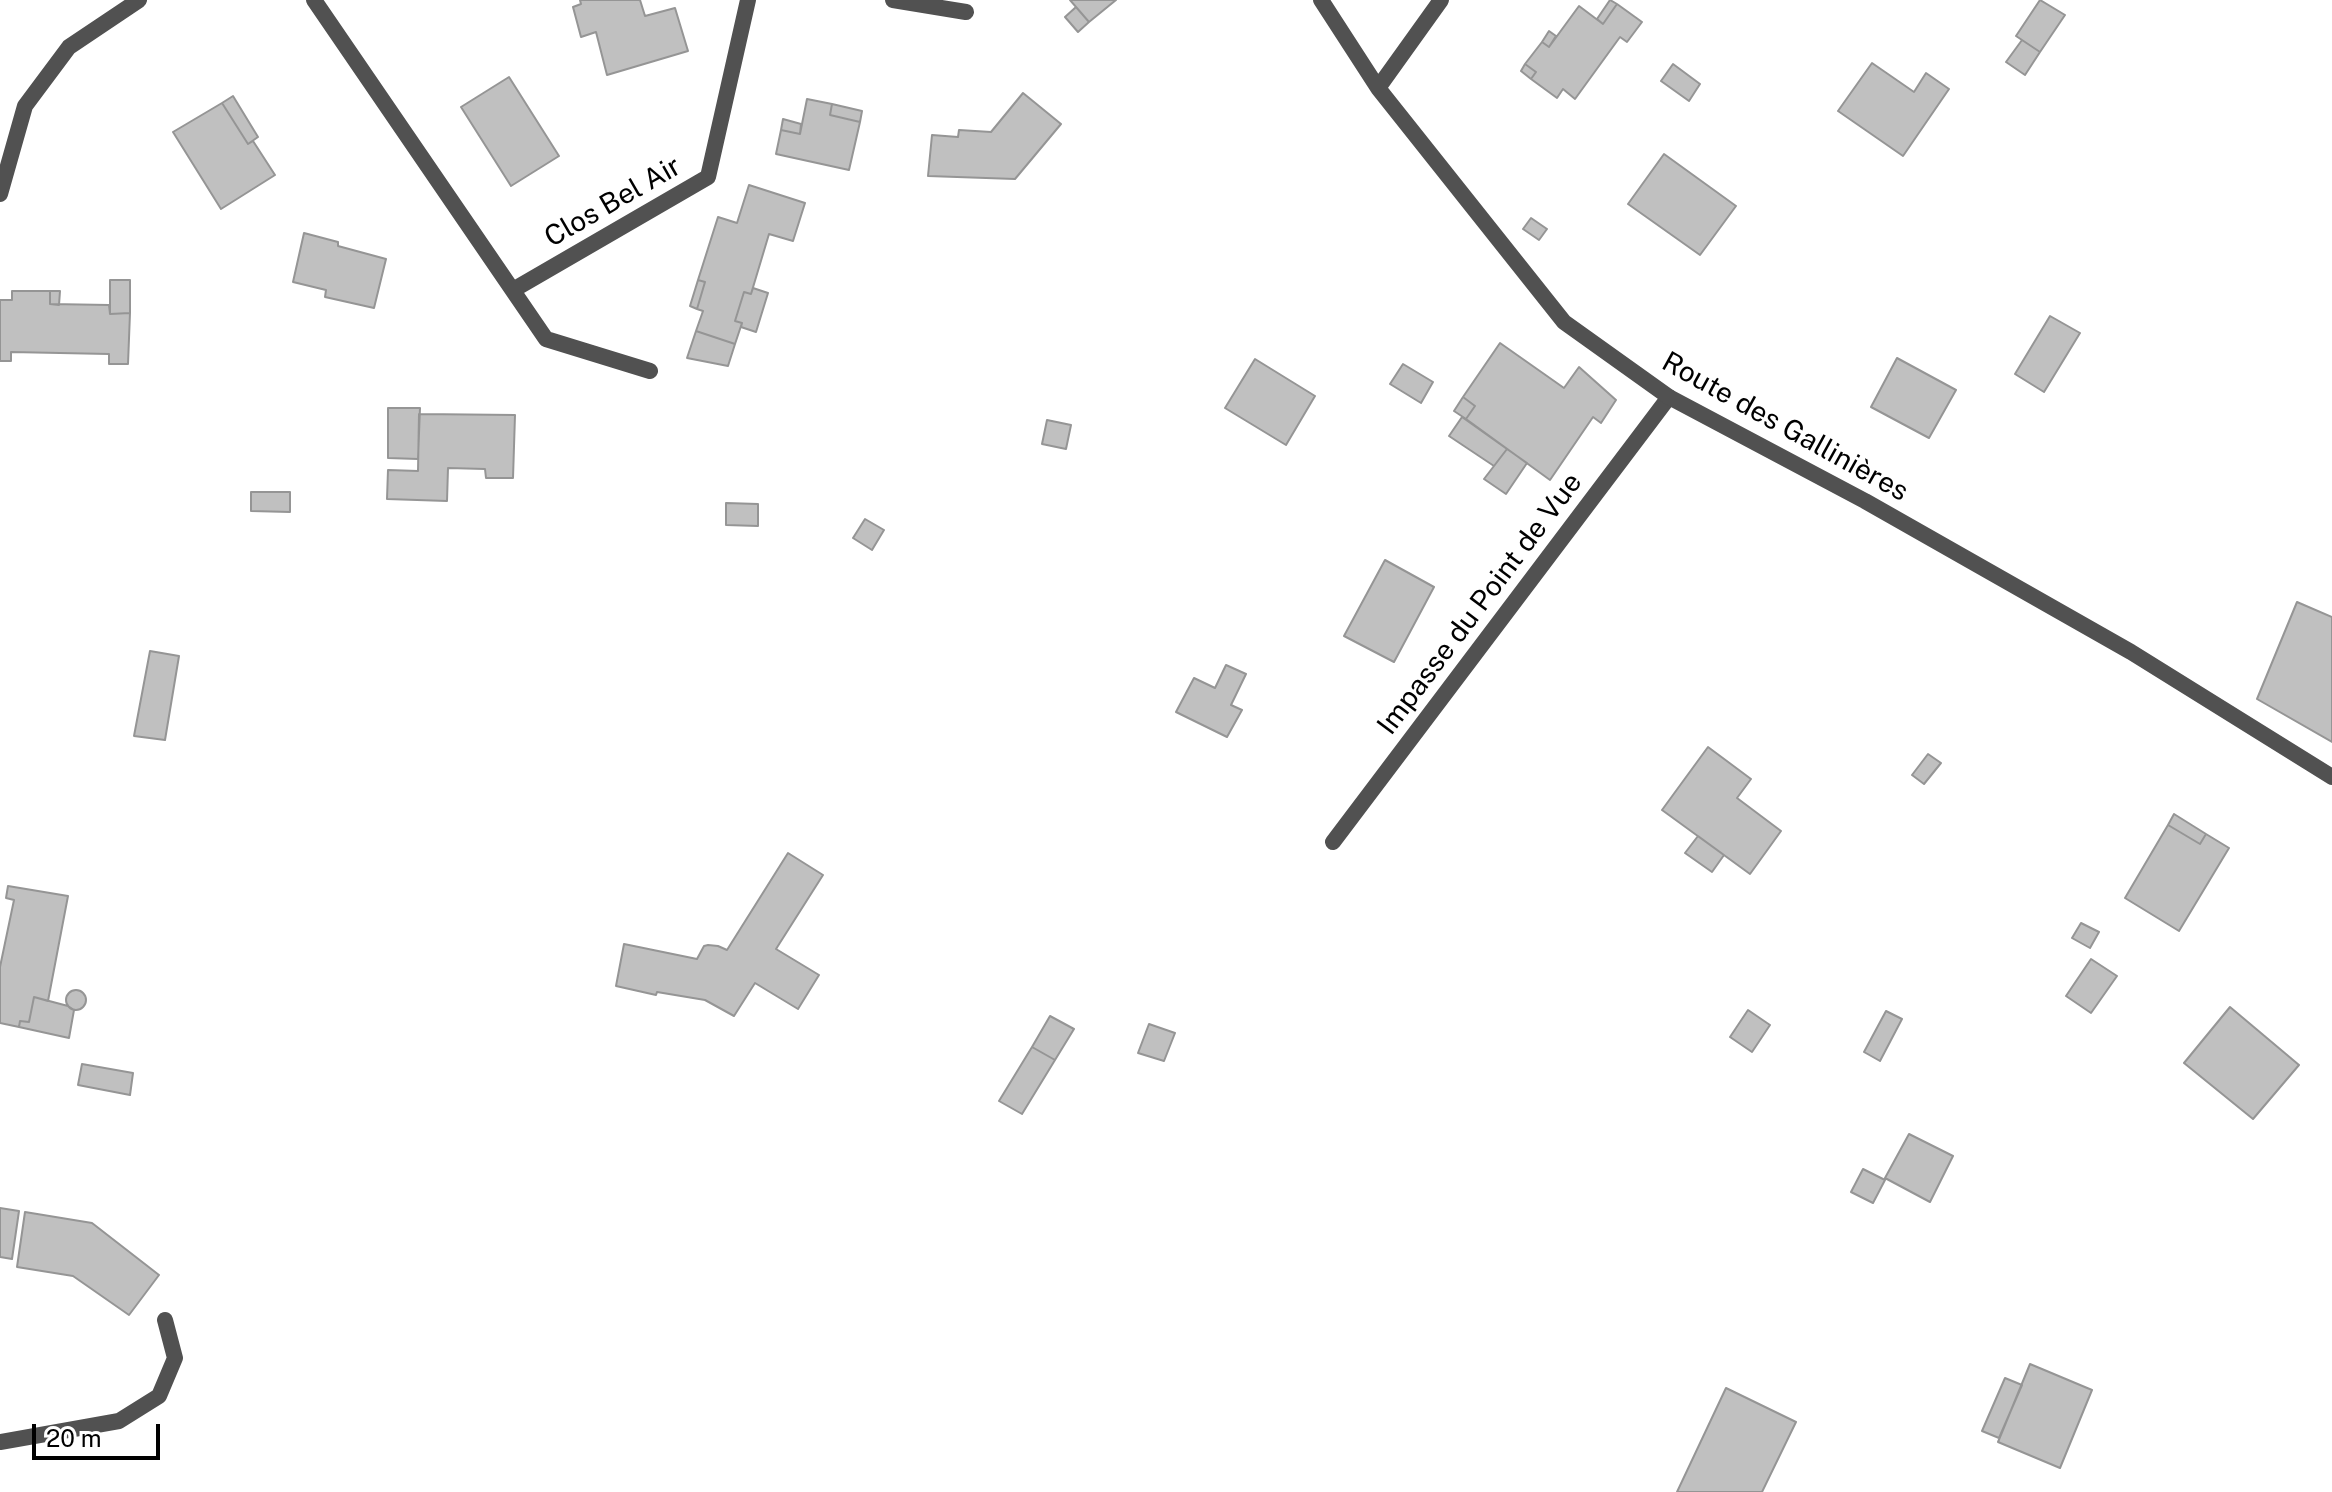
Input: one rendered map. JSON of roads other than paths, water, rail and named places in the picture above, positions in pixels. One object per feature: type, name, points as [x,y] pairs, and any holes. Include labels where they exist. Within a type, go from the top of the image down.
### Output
[{"type":"street","points":[[0,194],[25,106],[69,47],[139,0]]},
{"type":"street","points":[[314,0],[546,339],[650,371]]},
{"type":"street","name":"Clos Bel Air","points":[[513,290],[708,177],[748,0]]},
{"type":"street","points":[[893,0],[966,12]]},
{"type":"street","name":"Route des Gallinières","points":[[1321,0],[1378,88],[1564,322],[1669,397],[1865,501],[2118,644],[2332,777]]},
{"type":"street","points":[[1378,88],[1441,0]]},
{"type":"street","name":"Impasse du Point de Vue","points":[[1333,842],[1669,397]]},
{"type":"street","points":[[0,1442],[119,1421],[159,1396],[175,1358],[165,1320]]}]
